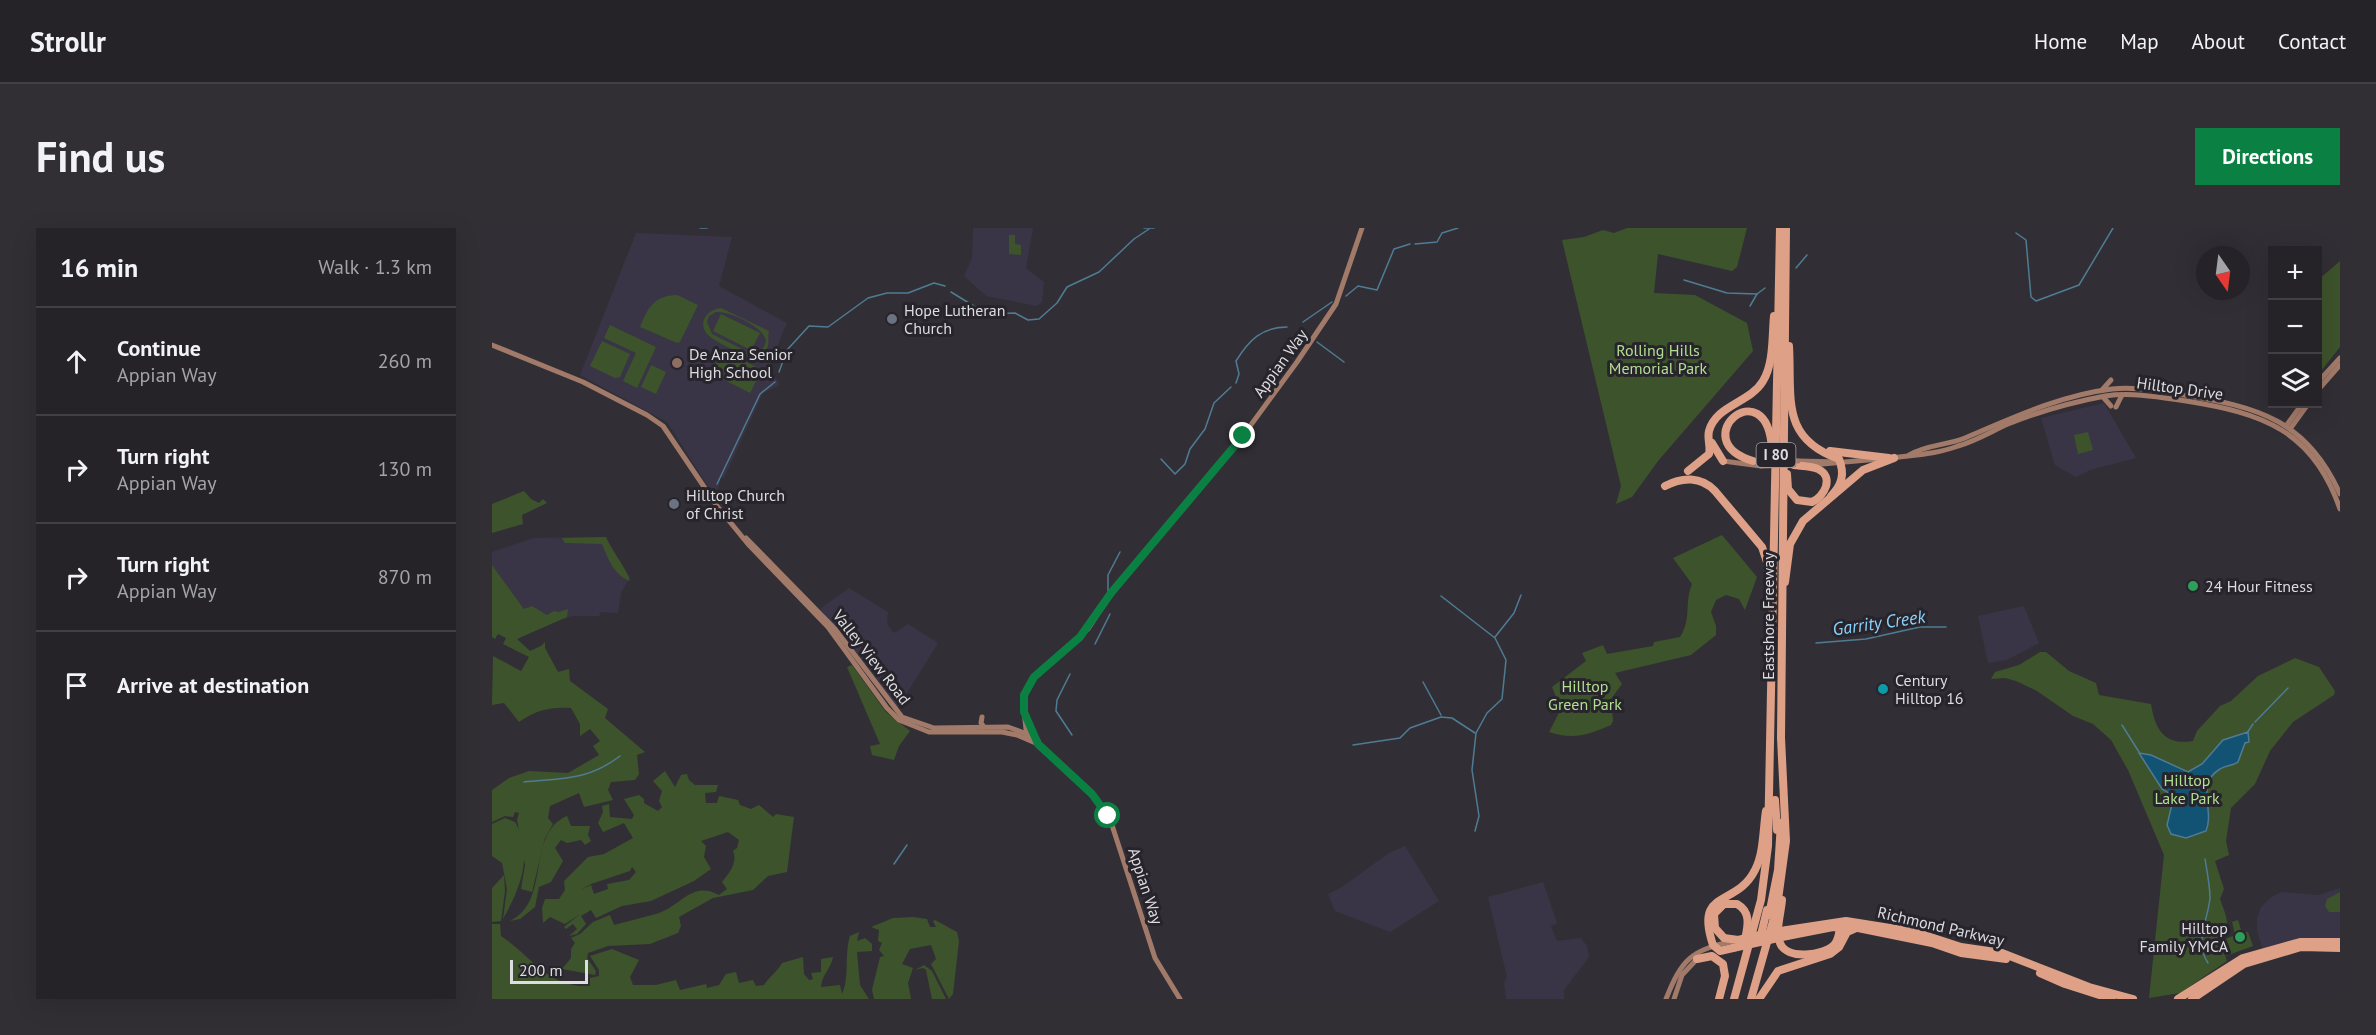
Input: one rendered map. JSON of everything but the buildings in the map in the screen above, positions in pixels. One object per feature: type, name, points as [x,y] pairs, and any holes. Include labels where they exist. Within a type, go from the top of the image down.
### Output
[{"type":"highway","name":"Eastshore Freeway","points":[[1734,999],[1765,880],[1771,790],[1780,228]]},
{"type":"highway","name":"Eastshore Freeway","points":[[1750,999],[1767,947],[1784,864],[1781,608],[1786,228]]},
{"type":"highway","points":[[1688,471],[1709,454],[1709,433],[1722,412],[1754,392],[1766,374],[1779,282]]},
{"type":"highway","points":[[1785,305],[1794,421],[1802,437],[1814,448],[1839,459],[1841,483],[1831,496]]},
{"type":"highway","points":[[1792,396],[1798,424],[1817,444],[1842,454],[1894,458]]},
{"type":"highway","points":[[1783,402],[1788,489],[1800,502],[1818,499],[1826,488],[1824,473],[1816,468],[1796,463]]},
{"type":"highway","points":[[1758,463],[1734,452],[1726,438],[1731,420],[1745,412],[1758,414],[1768,424],[1775,493]]},
{"type":"highway","points":[[1713,424],[1712,443],[1723,461]]},
{"type":"highway","points":[[1781,608],[1793,537],[1803,521],[1866,468],[1894,458]]},
{"type":"highway","points":[[1665,486],[1686,479],[1706,483],[1760,543],[1766,556],[1774,629]]},
{"type":"highway","points":[[1725,492],[1741,520]]},
{"type":"highway","points":[[1762,938],[1779,850],[1781,738]]},
{"type":"highway","points":[[1769,909],[1777,841],[1774,799],[1771,790]]},
{"type":"highway","points":[[1720,951],[1713,945],[1707,924],[1710,909],[1745,884],[1756,868],[1771,790]]},
{"type":"highway","points":[[1784,864],[1779,942],[1784,951],[1798,956],[1826,949],[1836,943],[1842,927]]},
{"type":"highway","points":[[1736,944],[1724,938],[1715,928],[1714,914],[1724,904],[1740,905],[1748,920],[1738,988]]},
{"type":"highway","name":"Richmond Parkway","points":[[1787,933],[1825,922],[1846,921],[1915,932],[1961,947],[2002,953],[2090,987],[2133,999]]},
{"type":"highway","points":[[1842,927],[1843,938]]},
{"type":"highway","name":"Richmond Parkway","points":[[1720,951],[1736,944],[1787,933],[1842,927],[1858,928],[1932,943],[1970,954],[2002,958],[2066,984],[2112,999]]},
{"type":"highway","points":[[1759,999],[1778,971],[1830,954],[1839,947],[1850,930],[1858,928]]},
{"type":"highway","points":[[1813,930],[1833,935],[1834,942],[1826,949]]},
{"type":"highway","points":[[2178,999],[2243,958],[2300,942],[2340,942]]},
{"type":"highway","points":[[2192,999],[2244,964],[2301,947],[2340,948]]},
{"type":"highway","points":[[1697,959],[1712,956],[1723,964],[1725,976],[1719,999]]},
{"type":"main road","name":"Appian Way","points":[[1180,999],[1155,958],[1108,816],[1092,794],[1038,742],[1029,724],[1023,700],[1031,681],[1088,629],[1111,593],[1250,426],[1329,318],[1340,295],[1362,228]]},
{"type":"main road","name":"Valley View Road","points":[[492,345],[582,381],[656,421],[669,434],[712,500],[828,627],[887,708],[899,720],[914,728],[929,732],[1002,732],[1028,736]]},
{"type":"main road","points":[[2322,378],[2340,358]]},
{"type":"main road","points":[[2322,385],[2340,365]]},
{"type":"main road","points":[[2110,380],[2101,394],[2113,406],[2123,394]]},
{"type":"main road","name":"Hilltop Drive","points":[[1723,461],[1728,464],[1840,463],[1894,458],[1959,446],[2012,423],[2120,389],[2153,391],[2239,404],[2290,426]]},
{"type":"main road","name":"Hilltop Drive","points":[[2101,394],[2152,396],[2237,410],[2275,425],[2296,438],[2324,464],[2340,494]]},
{"type":"main road","points":[[2296,438],[2290,426],[2299,408]]},
{"type":"main road","points":[[2290,426],[2305,408]]},
{"type":"main road","points":[[2272,417],[2285,421],[2294,415]]},
{"type":"main road","points":[[2275,425],[2282,437],[2296,438]]},
{"type":"main road","name":"Hilltop Drive","points":[[2296,438],[2322,471],[2340,509]]},
{"type":"main road","name":"Valley View Road","points":[[745,538],[835,628],[902,717],[915,724],[934,728],[1012,728],[1038,742]]},
{"type":"main road","points":[[982,717],[981,723],[984,727]]},
{"type":"main road","name":"Appian Way","points":[[1028,736],[1029,724]]},
{"type":"main road","points":[[1012,728],[1029,724]]},
{"type":"main road","points":[[1666,999],[1681,965],[1693,954],[1713,945],[1736,944]]},
{"type":"main road","points":[[1674,999],[1682,975],[1697,959],[1720,951]]},
{"type":"shaded area","points":[[973,228],[1033,228],[1026,268],[1044,282],[1042,302],[1037,306],[986,296],[964,276],[972,258]]},
{"type":"shaded area","name":"De Anza Senior High School","points":[[636,233],[732,237],[719,286],[787,323],[769,366],[780,385],[763,393],[724,478],[720,477],[720,483],[714,496],[667,422],[580,375]]},
{"type":"shaded area","points":[[2104,403],[2136,458],[2090,470],[2076,477],[2055,465],[2041,418]]},
{"type":"shaded area","points":[[606,537],[619,563],[630,577],[621,593],[618,613],[601,612],[599,616],[572,616],[538,628],[492,565],[492,552],[534,538]]},
{"type":"shaded area","points":[[849,588],[888,612],[887,624],[894,633],[908,624],[938,643],[897,709],[820,609]]},
{"type":"shaded area","points":[[2024,606],[2039,643],[2007,660],[1988,663],[1978,616]]},
{"type":"shaded area","points":[[1405,846],[1439,901],[1390,932],[1335,911],[1328,894],[1342,887],[1389,853]]},
{"type":"shaded area","points":[[1543,882],[1557,923],[1551,926],[1557,941],[1581,938],[1587,946],[1589,957],[1564,990],[1564,999],[1506,999],[1504,982],[1507,977],[1488,897]]},
{"type":"shaded area","points":[[2340,888],[2340,941],[2263,950],[2257,931],[2257,918],[2261,907],[2270,898],[2281,892],[2319,895]]},
{"type":"green space","name":"Rolling Hills Memorial Park","points":[[1627,228],[1747,228],[1737,267],[1732,271],[1658,254],[1654,293],[1695,295],[1747,323],[1753,351],[1658,461],[1632,497],[1616,504],[1621,486],[1562,240],[1584,237],[1603,230],[1614,233]]},
{"type":"green space","points":[[1009,235],[1015,235],[1015,244],[1021,245],[1021,255],[1009,254]]},
{"type":"green space","points":[[2340,261],[2340,347],[2322,370],[2322,300],[2322,277]]},
{"type":"green space","points":[[677,295],[698,305],[680,342],[677,343],[640,327],[646,314],[657,300]]},
{"type":"green space","points":[[721,308],[769,331],[768,345],[764,353],[752,355],[744,353],[718,342],[707,334],[703,325],[705,317]],"holes":[[[722,312],[745,320],[758,330],[766,340],[763,348],[759,352],[750,353],[712,334],[707,322],[709,316]]]},
{"type":"green space","points":[[721,314],[760,333],[751,350],[713,331]]},
{"type":"green space","points":[[610,325],[656,347],[637,388],[623,381],[636,353],[604,338]]},
{"type":"green space","points":[[602,341],[630,354],[620,377],[615,378],[590,366]]},
{"type":"green space","points":[[723,350],[762,370],[750,393],[711,373]]},
{"type":"green space","points":[[651,365],[666,372],[656,394],[641,387]]},
{"type":"green space","points":[[2088,432],[2093,450],[2078,454],[2074,435]]},
{"type":"green space","points":[[524,491],[531,499],[539,503],[543,499],[547,503],[522,515],[523,524],[492,533],[492,504]]},
{"type":"green space","name":"Hilltop Green Park","points":[[1722,535],[1757,577],[1745,610],[1739,599],[1726,595],[1716,600],[1711,612],[1716,626],[1716,635],[1691,655],[1615,673],[1622,684],[1611,699],[1613,721],[1611,725],[1573,736],[1549,732],[1561,709],[1552,687],[1586,661],[1582,653],[1603,645],[1607,654],[1653,646],[1654,642],[1680,637],[1686,624],[1688,598],[1692,584],[1673,558]]},
{"type":"green space","points":[[606,537],[630,581],[616,571],[602,544],[565,543],[562,538]]},
{"type":"green space","points":[[492,565],[524,609],[532,606],[547,615],[554,611],[568,609],[567,617],[517,639],[530,651],[545,642],[545,648],[558,672],[569,669],[570,681],[608,709],[605,718],[645,752],[637,755],[639,774],[635,780],[611,782],[608,790],[613,800],[584,807],[579,793],[550,806],[548,818],[553,824],[545,838],[532,892],[521,889],[525,865],[517,820],[519,813],[515,812],[513,817],[505,816],[492,822],[492,790],[509,778],[529,771],[568,773],[599,755],[593,746],[600,741],[590,729],[580,736],[580,724],[571,708],[543,710],[519,722],[504,703],[492,705],[493,656],[521,671],[529,657],[503,644],[506,638],[498,634],[495,639],[492,637]]},
{"type":"green space","name":"Hilltop Lake Park","points":[[2040,652],[2046,652],[2069,671],[2096,683],[2099,695],[2151,704],[2158,728],[2168,738],[2175,741],[2193,741],[2197,731],[2220,706],[2231,701],[2258,676],[2295,658],[2319,667],[2335,691],[2334,695],[2293,722],[2270,751],[2255,784],[2231,808],[2226,841],[2229,855],[2215,861],[2224,889],[2220,899],[2227,925],[2220,941],[2227,961],[2180,993],[2149,998],[2164,855],[2128,770],[2111,740],[2093,724],[2073,716],[2037,691],[2005,678],[1991,679],[1995,672],[2019,665]]},
{"type":"green space","points":[[852,665],[886,712],[910,731],[899,746],[894,760],[872,755],[870,746],[880,744],[847,667]]},
{"type":"green space","points":[[665,771],[675,787],[681,775],[687,774],[689,780],[695,785],[718,785],[716,792],[705,793],[706,803],[717,803],[719,796],[738,800],[740,805],[751,809],[759,805],[773,817],[776,814],[794,817],[787,872],[768,876],[753,890],[713,898],[679,917],[681,926],[678,933],[650,944],[608,946],[588,953],[587,958],[596,971],[595,975],[562,969],[571,958],[571,949],[575,943],[571,938],[580,934],[593,922],[610,915],[614,925],[665,911],[693,893],[709,891],[719,895],[727,889],[722,882],[732,868],[733,851],[737,848],[739,840],[728,832],[701,841],[706,846],[704,857],[711,869],[694,881],[651,901],[622,906],[596,918],[591,910],[581,916],[586,924],[577,934],[569,936],[577,929],[573,924],[566,929],[564,927],[580,914],[565,924],[550,917],[543,923],[542,908],[545,899],[559,899],[565,890],[564,881],[588,857],[604,854],[633,838],[624,823],[603,832],[598,823],[603,812],[602,806],[609,804],[610,817],[632,819],[634,815],[624,799],[639,795],[644,799],[644,803],[658,811],[662,807],[659,801],[662,791],[653,781]],"holes":[[[632,867],[636,872],[629,880],[607,884],[608,889],[594,894],[591,885],[581,890],[591,884],[630,871]]]},
{"type":"green space","points":[[567,816],[571,826],[590,826],[588,835],[591,841],[585,845],[581,840],[567,843],[561,840],[555,848],[563,861],[551,882],[539,887],[535,907],[520,919],[510,921],[523,911],[531,899],[546,837],[554,825]]},
{"type":"green space","points":[[505,818],[515,822],[521,834],[524,859],[515,896],[503,919],[507,889],[502,863],[492,856],[492,824]]},
{"type":"green space","points":[[504,875],[505,891],[501,921],[492,922],[492,888]]},
{"type":"green space","points":[[2340,892],[2340,912],[2329,912],[2325,906],[2327,899]]},
{"type":"green space","points":[[893,918],[927,919],[930,927],[936,927],[933,921],[935,920],[957,932],[959,941],[953,994],[949,999],[931,964],[936,959],[931,945],[910,949],[902,964],[913,968],[908,983],[911,999],[874,999],[872,990],[880,957],[884,956],[879,950],[882,943],[878,941],[879,930],[871,927]]},
{"type":"green space","name":"Hilltop Family YMCA","points":[[2238,920],[2241,930],[2236,932],[2237,934],[2248,932],[2253,946],[2226,956],[2221,941],[2235,935],[2232,922]]},
{"type":"green space","points":[[492,924],[500,924],[501,936],[541,969],[562,982],[575,985],[590,986],[590,978],[599,976],[599,970],[590,956],[612,949],[639,960],[630,977],[633,985],[656,985],[676,980],[680,990],[706,984],[707,988],[719,985],[726,974],[736,972],[739,983],[753,980],[756,986],[764,985],[782,963],[803,957],[804,974],[809,980],[813,979],[811,973],[821,972],[821,959],[833,957],[821,987],[840,985],[842,994],[846,980],[850,936],[859,932],[857,941],[865,938],[872,944],[872,951],[857,952],[860,985],[869,999],[492,999]]},
{"type":"green space","points":[[924,965],[932,971],[946,999],[932,999],[926,970],[923,968],[915,970]]},
{"type":"water","points":[[2248,732],[2249,742],[2245,743],[2238,762],[2220,769],[2209,782],[2206,831],[2186,838],[2171,834],[2167,825],[2174,796],[2162,789],[2139,753],[2151,755],[2188,772],[2202,764],[2223,740]]},
{"type":"waterway","points":[[700,228],[707,228]]},
{"type":"waterway","points":[[1144,228],[1154,228]]},
{"type":"waterway","points":[[1415,244],[1437,242],[1442,233],[1458,228]]},
{"type":"waterway","points":[[2016,233],[2026,240],[2031,297],[2036,301],[2079,285],[2113,228]]},
{"type":"waterway","points":[[951,292],[987,314],[1015,313],[1028,320],[1039,319],[1057,303],[1067,287],[1099,272],[1134,239],[1149,229]]},
{"type":"waterway","points":[[1346,296],[1358,286],[1377,290],[1394,249],[1410,244]]},
{"type":"waterway","points":[[1796,268],[1807,255]]},
{"type":"waterway","points":[[1684,280],[1727,293],[1757,294]]},
{"type":"waterway","points":[[779,372],[787,350],[809,326],[828,327],[868,298],[887,293],[908,293],[934,283],[945,286]]},
{"type":"waterway","points":[[1750,306],[1757,294],[1765,288]]},
{"type":"waterway","points":[[1303,322],[1332,302]]},
{"type":"waterway","points":[[1236,383],[1239,374],[1236,361],[1251,341],[1270,329],[1287,327]]},
{"type":"waterway","points":[[1317,342],[1344,362]]},
{"type":"waterway","points":[[717,484],[760,394],[775,382]]},
{"type":"waterway","points":[[1161,459],[1175,474],[1185,464],[1190,449],[1205,429],[1214,403],[1231,387]]},
{"type":"waterway","points":[[1108,591],[1108,575],[1120,552]]},
{"type":"waterway","name":"Garrity Creek","points":[[1495,637],[1514,613],[1521,595]]},
{"type":"waterway","name":"Garrity Creek","points":[[1441,596],[1495,638],[1506,660],[1502,699],[1487,713],[1476,733],[1472,770],[1479,816],[1475,831]]},
{"type":"waterway","points":[[1095,644],[1110,614]]},
{"type":"waterway","name":"Garrity Creek","points":[[1816,643],[1866,639],[1920,627],[1946,627]]},
{"type":"waterway","points":[[1070,674],[1057,700],[1056,711],[1072,735]]},
{"type":"waterway","points":[[1423,682],[1441,715]]},
{"type":"waterway","points":[[2255,722],[2288,688]]},
{"type":"waterway","name":"Garrity Creek","points":[[1353,745],[1400,738],[1410,728],[1441,717],[1452,718],[1475,733]]},
{"type":"waterway","points":[[2247,733],[2253,724]]},
{"type":"waterway","name":"Garrity Creek","points":[[2122,725],[2139,752]]},
{"type":"waterway","points":[[524,782],[574,777],[597,770],[620,756]]},
{"type":"waterway","points":[[894,864],[907,845]]},
{"type":"waterway","name":"Garrity Creek","points":[[2205,859],[2210,898],[2202,947],[2208,963]]},
{"type":"place","name":"Hope Lutheran Church","points":[[892,319]]},
{"type":"place","name":"De Anza Senior High School","points":[[677,363]]},
{"type":"place","name":"Hilltop Church of Christ","points":[[674,504]]},
{"type":"place","name":"24 Hour Fitness","points":[[2193,586]]},
{"type":"place","name":"Century Hilltop 16","points":[[1883,689]]},
{"type":"place","name":"Hilltop Family YMCA","points":[[2240,937]]},
{"type":"route","points":[[1108,816],[1100,802],[1038,744],[1024,712],[1024,695],[1034,677],[1080,637],[1111,593],[1243,436]]}]
